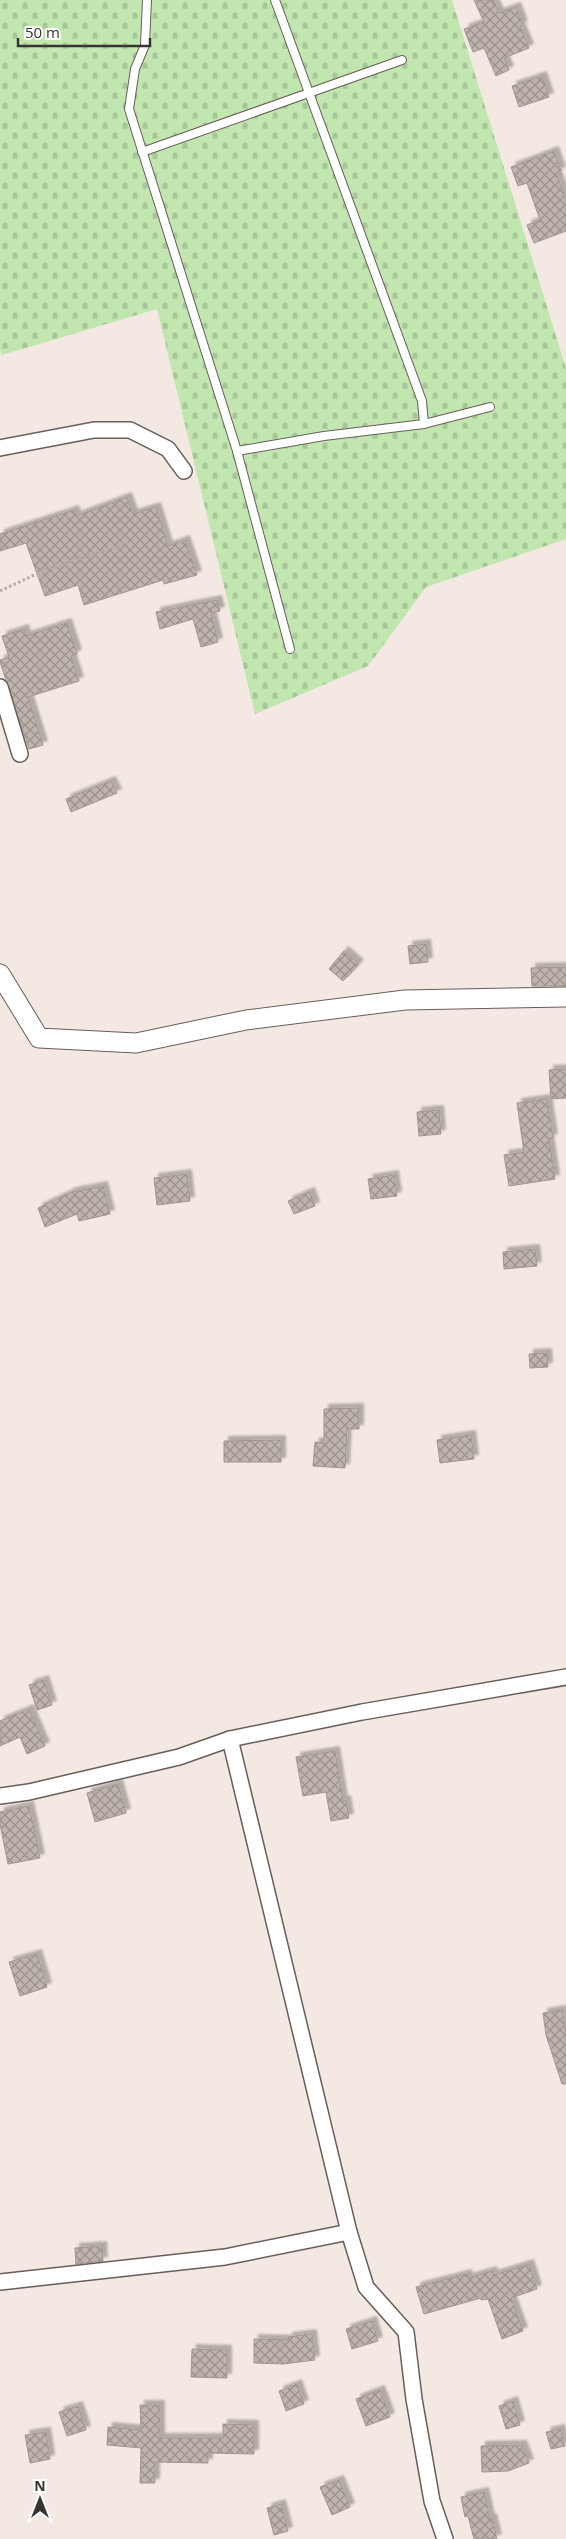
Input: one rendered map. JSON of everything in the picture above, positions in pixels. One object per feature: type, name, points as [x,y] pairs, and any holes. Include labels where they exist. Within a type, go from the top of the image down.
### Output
[{"type":"street","points":[[0,448],[94,430],[130,430],[168,449],[184,471]]},
{"type":"street","points":[[0,687],[20,754]]},
{"type":"street","points":[[0,974],[39,1038],[136,1043],[246,1020],[387,1002],[566,997]]},
{"type":"street","points":[[0,1796],[29,1792],[179,1757],[230,1739],[362,1712],[566,1677]]},
{"type":"street","points":[[230,1739],[349,2232],[366,2287],[406,2332],[414,2399],[432,2501],[445,2539]]},
{"type":"street","points":[[0,2282],[225,2257],[349,2232]]},
{"type":"lane","points":[[147,0],[145,45],[135,69],[129,109],[237,451],[290,649]]},
{"type":"lane","points":[[275,0],[422,401],[424,424]]},
{"type":"lane","points":[[142,152],[402,60]]},
{"type":"lane","points":[[237,451],[324,436],[424,424],[490,407]]},
{"type":"path","points":[[0,591],[45,570],[128,542]]},
{"type":"green space","points":[[0,0],[452,0],[566,368],[566,539],[426,587],[368,666],[255,714],[157,309],[2,355],[0,350]]},
{"type":"building","points":[[474,0],[493,0],[499,13],[516,7],[523,25],[520,26],[529,48],[504,58],[509,70],[496,76],[484,48],[473,52],[464,29],[484,22]]},
{"type":"building","points":[[542,76],[549,97],[519,107],[512,86]]},
{"type":"building","points":[[554,151],[561,171],[556,173],[566,199],[566,231],[534,243],[527,225],[540,220],[527,183],[518,186],[511,167]]},
{"type":"building","points":[[127,497],[133,514],[156,507],[168,546],[185,540],[197,575],[164,584],[163,580],[84,605],[78,585],[45,596],[26,543],[0,551],[0,534],[74,510],[76,516]]},
{"type":"building","points":[[217,600],[220,611],[211,613],[218,642],[201,647],[193,619],[160,629],[156,612]]},
{"type":"building","points":[[67,623],[77,654],[71,656],[79,681],[28,697],[43,745],[29,749],[0,662],[0,660],[9,657],[2,636],[24,629],[26,636]]},
{"type":"building","points":[[111,781],[117,793],[71,812],[66,799]]},
{"type":"building","points":[[426,944],[428,962],[410,964],[408,946]]},
{"type":"building","points":[[344,951],[359,964],[343,981],[329,969]]},
{"type":"building","points":[[566,967],[566,986],[532,986],[531,968]]},
{"type":"building","points":[[566,1069],[566,1098],[551,1099],[549,1070]]},
{"type":"building","points":[[547,1099],[553,1138],[549,1139],[555,1179],[509,1186],[504,1155],[524,1152],[517,1103]]},
{"type":"building","points":[[439,1110],[441,1134],[419,1136],[417,1112]]},
{"type":"building","points":[[187,1174],[190,1201],[157,1205],[154,1178]]},
{"type":"building","points":[[394,1175],[397,1196],[371,1199],[368,1179]]},
{"type":"building","points":[[103,1186],[110,1214],[79,1221],[77,1214],[45,1227],[38,1208],[72,1192]]},
{"type":"building","points":[[310,1192],[315,1206],[294,1214],[288,1201]]},
{"type":"building","points":[[535,1249],[537,1266],[504,1269],[503,1252]]},
{"type":"building","points":[[547,1353],[548,1367],[530,1368],[529,1354]]},
{"type":"building","points":[[359,1408],[359,1429],[347,1429],[345,1468],[313,1466],[315,1442],[324,1443],[324,1409]]},
{"type":"building","points":[[471,1435],[474,1459],[440,1463],[437,1440]]},
{"type":"building","points":[[281,1440],[281,1462],[224,1462],[224,1441]]},
{"type":"building","points":[[44,1680],[52,1705],[37,1710],[29,1685]]},
{"type":"building","points":[[29,1709],[45,1746],[27,1754],[20,1737],[0,1746],[0,1721]]},
{"type":"building","points":[[335,1751],[343,1801],[346,1800],[349,1818],[331,1821],[326,1792],[303,1796],[296,1757]]},
{"type":"building","points":[[118,1784],[126,1813],[95,1822],[87,1793]]},
{"type":"building","points":[[29,1806],[40,1858],[8,1864],[0,1824],[0,1812]]},
{"type":"building","points":[[37,1954],[47,1987],[20,1996],[9,1962]]},
{"type":"building","points":[[562,2010],[566,2033],[566,2084],[562,2084],[546,2035],[543,2013]]},
{"type":"building","points":[[102,2246],[103,2261],[76,2264],[75,2248]]},
{"type":"building","points":[[529,2264],[537,2289],[511,2298],[523,2331],[502,2339],[488,2299],[481,2300],[481,2298],[424,2314],[416,2287],[467,2274],[468,2278],[492,2271],[493,2275]]},
{"type":"building","points":[[372,2321],[378,2341],[352,2349],[346,2329]]},
{"type":"building","points":[[312,2334],[315,2360],[283,2364],[254,2363],[254,2339],[288,2340],[288,2337]]},
{"type":"building","points":[[192,2349],[227,2350],[227,2378],[191,2377]]},
{"type":"building","points":[[297,2384],[304,2404],[286,2411],[279,2391]]},
{"type":"building","points":[[380,2390],[390,2417],[366,2426],[356,2399]]},
{"type":"building","points":[[513,2401],[520,2425],[506,2429],[499,2406]]},
{"type":"building","points":[[140,2405],[160,2405],[160,2438],[223,2438],[223,2424],[254,2425],[254,2454],[208,2453],[208,2463],[155,2462],[155,2483],[140,2483],[141,2448],[107,2445],[108,2427],[141,2430]]},
{"type":"building","points":[[78,2406],[86,2430],[67,2436],[59,2412]]},
{"type":"building","points":[[560,2429],[565,2446],[551,2449],[546,2432]]},
{"type":"building","points":[[46,2432],[50,2459],[30,2463],[25,2435]]},
{"type":"building","points":[[522,2445],[529,2463],[508,2471],[482,2472],[481,2446]]},
{"type":"building","points":[[339,2480],[350,2507],[332,2515],[320,2487]]},
{"type":"building","points":[[484,2492],[497,2539],[474,2539],[468,2516],[465,2517],[461,2497]]},
{"type":"building","points":[[281,2504],[288,2531],[274,2535],[267,2508]]}]
